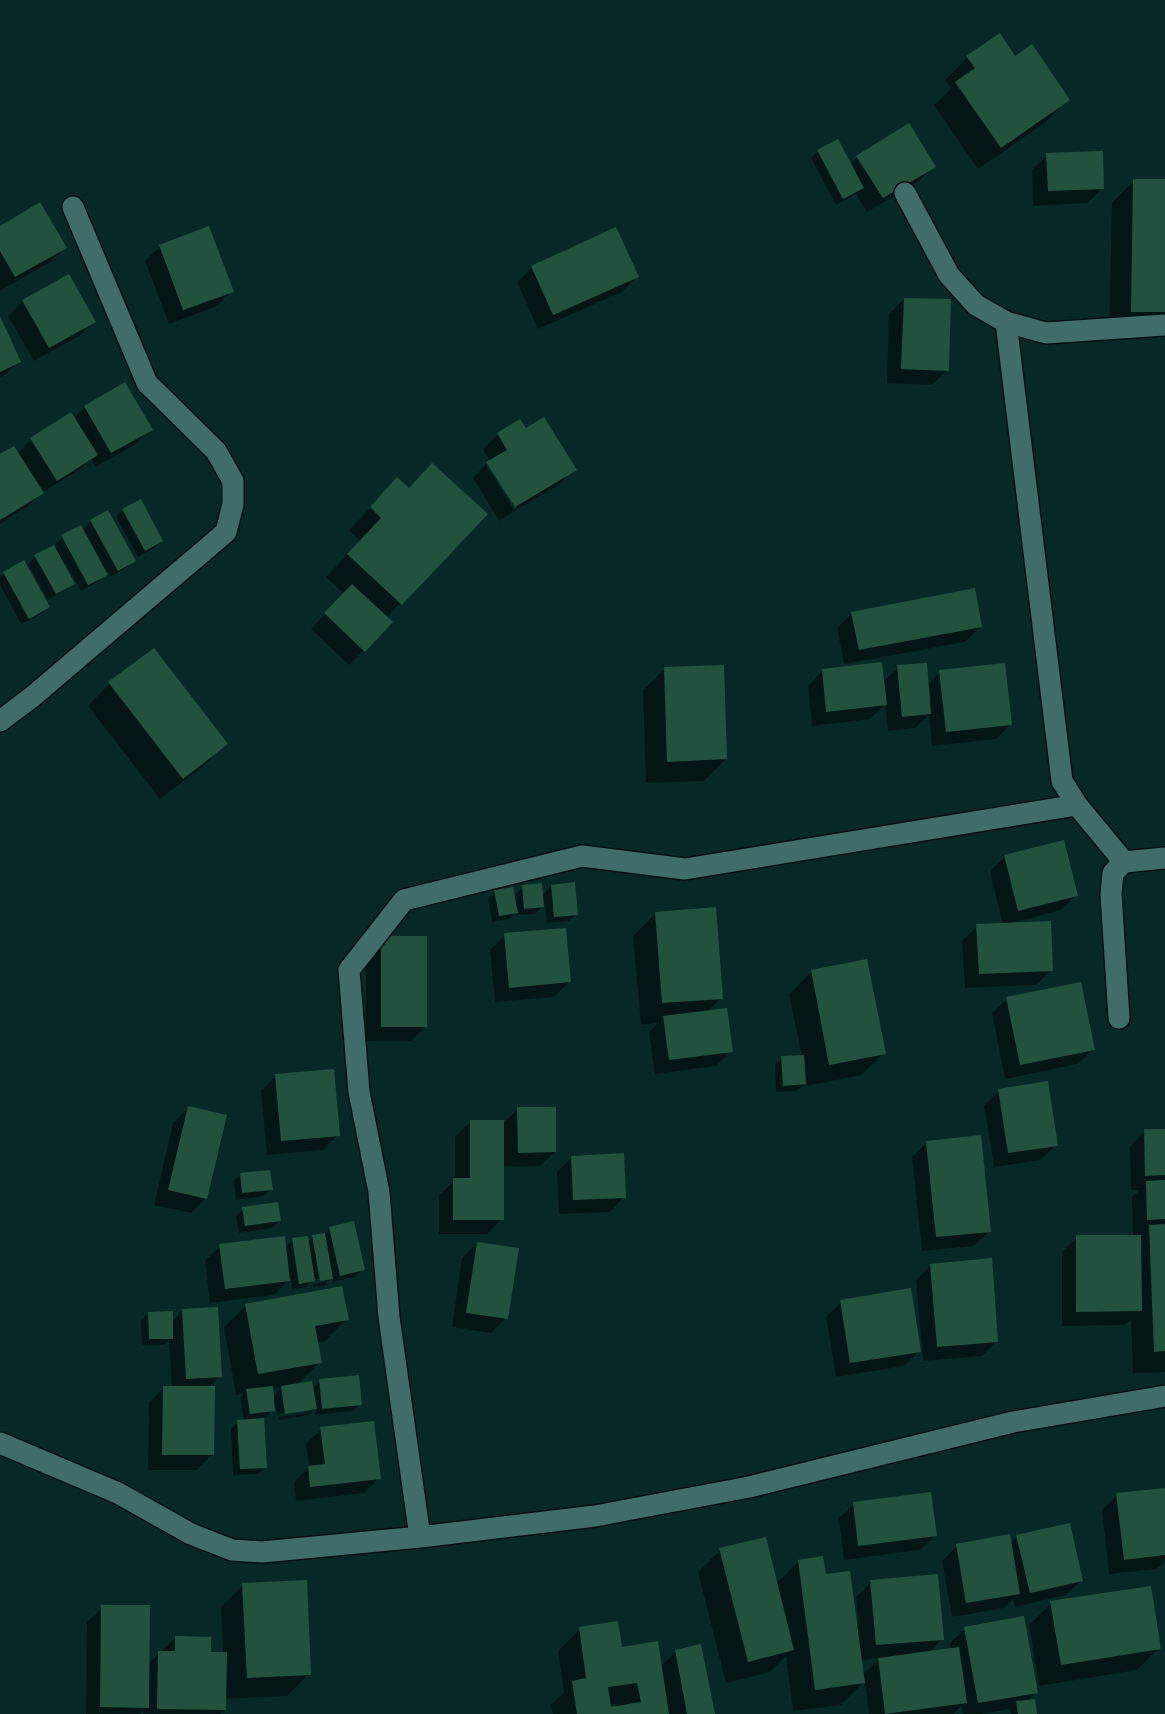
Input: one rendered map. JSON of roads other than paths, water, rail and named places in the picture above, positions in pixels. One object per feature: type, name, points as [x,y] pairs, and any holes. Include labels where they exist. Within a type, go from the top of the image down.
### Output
[{"type":"street","points":[[905,193],[949,275],[976,305],[1006,322],[1046,333],[1165,325]]},
{"type":"street","points":[[0,721],[32,697],[226,532],[233,504],[233,481],[216,451],[147,383],[72,207]]},
{"type":"street","points":[[1006,322],[1062,781],[1077,805],[1124,862]]},
{"type":"street","points":[[420,1536],[389,1317],[379,1192],[359,1092],[349,970],[404,900],[582,856],[685,869],[1077,805]]},
{"type":"street","points":[[1119,1018],[1111,894],[1113,873],[1124,862],[1165,858]]},
{"type":"street","points":[[0,1443],[118,1493],[191,1534],[232,1550],[262,1552],[595,1516],[710,1494],[1013,1422],[1165,1396]]}]
